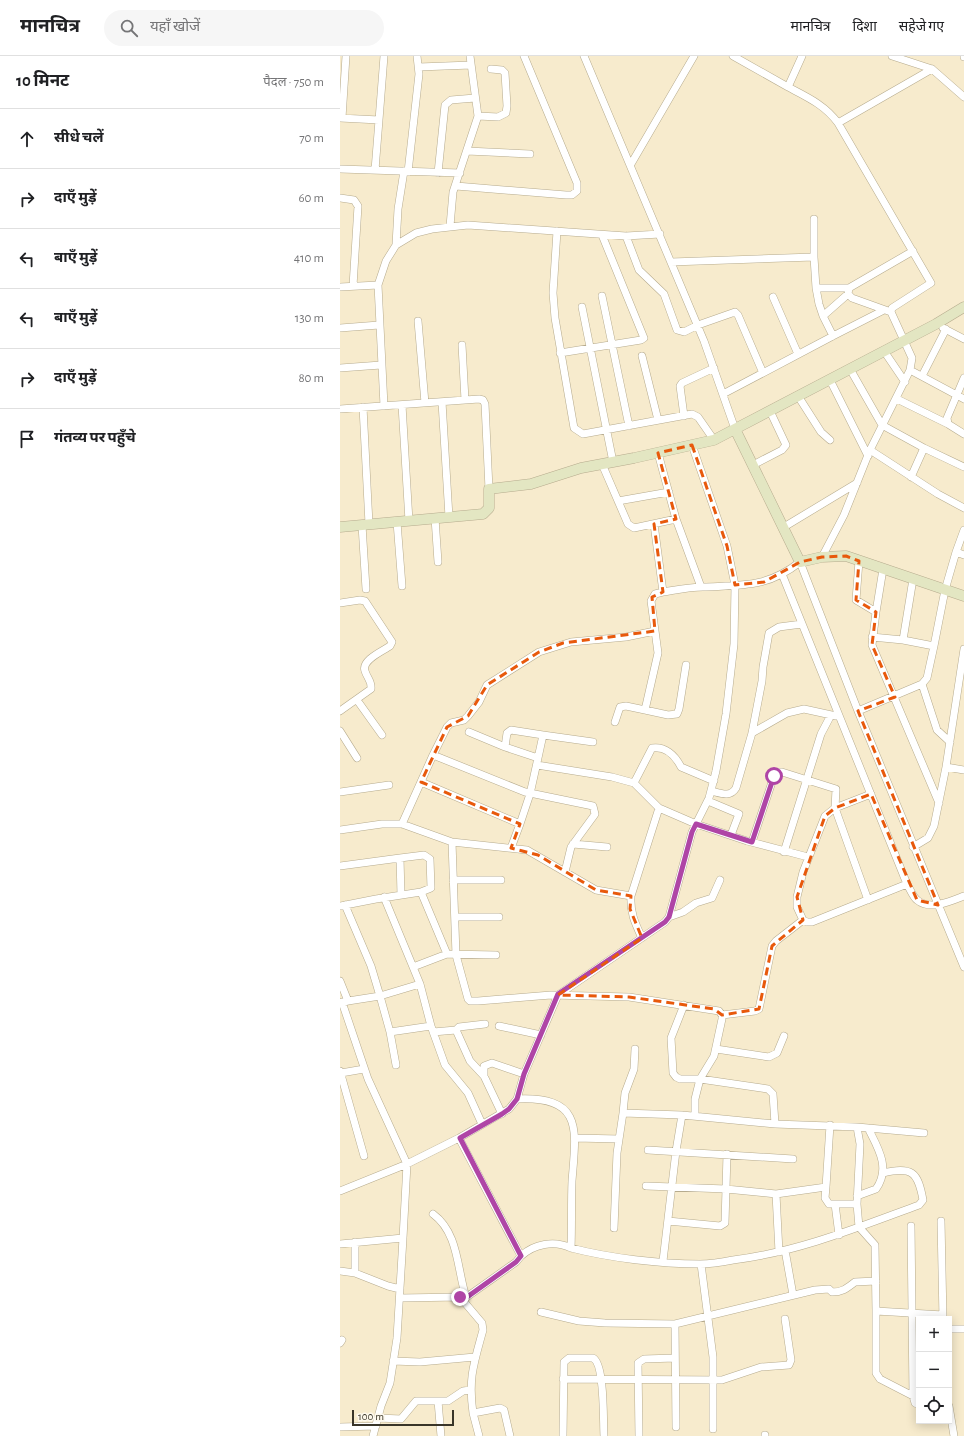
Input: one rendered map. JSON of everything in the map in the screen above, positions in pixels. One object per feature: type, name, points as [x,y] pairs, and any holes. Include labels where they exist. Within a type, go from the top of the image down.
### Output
[{"type":"street","points":[[346,56],[341,118],[379,120]]},
{"type":"street","points":[[375,170],[384,56]]},
{"type":"street","points":[[396,245],[398,209],[406,172],[419,67],[417,56]]},
{"type":"street","points":[[450,226],[451,200],[478,116],[470,56]]},
{"type":"street","points":[[456,186],[566,195],[572,195],[578,191],[577,183],[524,56]]},
{"type":"street","points":[[584,56],[698,325],[735,430],[784,527],[796,565],[964,967]]},
{"type":"street","points":[[631,164],[694,56]]},
{"type":"street","points":[[733,56],[828,110],[838,123],[931,284],[892,308],[892,312],[912,358],[910,370],[869,453],[842,521],[822,557]]},
{"type":"street","points":[[788,87],[802,56]]},
{"type":"street","points":[[892,56],[932,70],[964,97]]},
{"type":"street","points":[[419,67],[471,65]]},
{"type":"street","points":[[478,116],[498,117],[506,113],[505,73],[502,70],[491,69]]},
{"type":"street","points":[[838,123],[932,70]]},
{"type":"street","points":[[438,173],[445,105],[451,100],[475,98]]},
{"type":"street","points":[[467,151],[530,154]]},
{"type":"street","points":[[340,170],[460,173]]},
{"type":"street","points":[[340,198],[354,200],[358,206],[353,286]]},
{"type":"street","points":[[814,219],[816,288],[823,316],[833,336]]},
{"type":"street","points":[[384,406],[378,285],[386,261],[396,245],[416,233],[450,226],[557,230],[626,236],[660,234]]},
{"type":"street","points":[[557,230],[554,306],[560,353],[574,428],[583,434],[658,420],[696,415],[714,440]]},
{"type":"street","points":[[560,353],[591,349],[641,340],[644,338],[602,234]]},
{"type":"street","points":[[626,236],[639,270],[664,294],[677,330],[684,332],[698,325],[735,312],[738,315],[763,373]]},
{"type":"street","points":[[823,316],[849,291],[913,251]]},
{"type":"street","points":[[672,262],[814,257]]},
{"type":"street","points":[[340,287],[378,285]]},
{"type":"street","points":[[816,288],[849,291]]},
{"type":"street","points":[[849,291],[852,298],[892,312]]},
{"type":"street","points":[[602,296],[628,426]]},
{"type":"street","points":[[773,297],[798,354]]},
{"type":"street","points":[[582,307],[613,462]]},
{"type":"street","points":[[489,489],[531,484],[581,468],[714,440],[936,324],[964,307]]},
{"type":"street","points":[[723,394],[884,310]]},
{"type":"street","points":[[418,321],[425,403]]},
{"type":"street","points":[[936,324],[964,339]]},
{"type":"street","points":[[340,328],[379,325]]},
{"type":"street","points":[[922,376],[946,329]]},
{"type":"street","points":[[462,345],[465,400]]},
{"type":"street","points":[[884,351],[905,382]]},
{"type":"street","points":[[642,356],[658,420]]},
{"type":"street","points":[[340,368],[381,365]]},
{"type":"street","points":[[684,416],[680,386],[682,383],[714,368]]},
{"type":"street","points":[[850,369],[882,425],[924,448],[964,467]]},
{"type":"street","points":[[910,370],[964,399]]},
{"type":"street","points":[[948,424],[946,418],[964,378]]},
{"type":"street","points":[[830,380],[869,453],[964,508]]},
{"type":"street","points":[[798,396],[821,432],[830,440]]},
{"type":"street","points":[[340,409],[479,399],[483,400],[485,404],[489,489],[489,508],[487,512],[340,527]]},
{"type":"street","points":[[897,399],[948,424],[964,434]]},
{"type":"street","points":[[442,402],[449,517]]},
{"type":"street","points":[[402,405],[409,521]]},
{"type":"street","points":[[363,407],[366,589]]},
{"type":"street","points":[[753,465],[782,450],[786,445],[770,411]]},
{"type":"street","points":[[340,1191],[406,1164],[460,1138],[509,1109],[517,1099],[524,1074],[542,1035],[558,994],[642,938],[665,922],[669,917],[692,832],[708,801],[714,781],[726,714],[734,644],[735,586],[726,546],[692,445]]},
{"type":"street","points":[[911,477],[924,448]]},
{"type":"street","points":[[658,453],[676,519],[700,587]]},
{"type":"street","points":[[602,464],[630,526],[634,528],[676,519]]},
{"type":"street","points":[[784,527],[857,483]]},
{"type":"street","points":[[618,501],[669,492]]},
{"type":"street","points":[[435,518],[438,562]]},
{"type":"street","points":[[397,522],[402,586]]},
{"type":"street","points":[[654,524],[663,592]]},
{"type":"street","points":[[858,711],[895,697],[922,684],[927,678],[945,590],[964,530]]},
{"type":"street","points":[[956,552],[964,555]]},
{"type":"street","points":[[645,710],[658,653],[652,597],[655,594],[700,587],[755,585],[784,573],[796,565],[822,557],[846,556],[964,596]]},
{"type":"street","points":[[859,561],[856,600],[876,612]]},
{"type":"street","points":[[883,569],[872,645],[939,803]]},
{"type":"street","points":[[784,573],[802,624],[907,884],[916,900],[921,903],[938,905],[964,896]]},
{"type":"street","points":[[903,640],[913,579]]},
{"type":"street","points":[[340,603],[360,600],[365,601],[392,642],[390,646],[367,662],[364,670],[372,684],[371,689],[340,711]]},
{"type":"street","points":[[711,791],[727,795],[734,792],[752,733],[769,633],[779,626],[802,624]]},
{"type":"street","points":[[402,824],[447,727],[451,723],[464,720],[468,716],[479,702],[487,685],[539,652],[571,642],[626,637],[655,631]]},
{"type":"street","points":[[872,637],[903,640],[934,646]]},
{"type":"street","points":[[913,847],[928,838],[934,826],[946,767],[964,649]]},
{"type":"street","points":[[616,722],[620,708],[626,706],[668,715],[677,714],[686,665]]},
{"type":"street","points":[[922,684],[937,730],[950,742]]},
{"type":"street","points":[[357,700],[382,734]]},
{"type":"street","points":[[752,733],[787,713],[804,709],[840,717]]},
{"type":"street","points":[[784,852],[824,727],[832,715]]},
{"type":"street","points":[[505,747],[507,733],[511,730],[592,742]]},
{"type":"street","points":[[340,731],[357,758]]},
{"type":"street","points":[[468,732],[538,762],[634,783],[659,808],[696,824],[784,852],[808,858]]},
{"type":"street","points":[[511,848],[530,794],[543,735]]},
{"type":"street","points":[[634,783],[652,748],[657,748],[672,754],[676,757],[681,767],[714,781]]},
{"type":"street","points":[[433,755],[530,794],[593,806],[595,814],[569,851],[565,872]]},
{"type":"street","points":[[946,767],[964,770]]},
{"type":"street","points":[[752,842],[777,772],[836,789],[835,808],[868,900]]},
{"type":"street","points":[[421,782],[520,824]]},
{"type":"street","points":[[340,792],[389,785]]},
{"type":"street","points":[[871,794],[835,808],[826,816],[801,878],[796,902],[803,920],[812,922],[907,884]]},
{"type":"street","points":[[708,801],[739,814],[731,835]]},
{"type":"street","points":[[642,938],[630,910],[631,896],[659,808]]},
{"type":"street","points":[[340,830],[382,824],[402,824],[452,842],[527,850],[596,890],[631,896]]},
{"type":"street","points":[[452,842],[456,954],[466,994],[470,1001],[558,994],[630,997],[714,1009],[722,1015],[755,1011],[760,1009],[772,946],[776,941],[803,920]]},
{"type":"street","points":[[573,844],[606,847]]},
{"type":"street","points":[[340,866],[424,855],[430,859],[431,888],[420,892],[384,897],[342,906],[372,966],[390,1032],[396,1065]]},
{"type":"street","points":[[400,858],[401,895]]},
{"type":"street","points":[[453,880],[501,880]]},
{"type":"street","points":[[669,917],[683,912],[696,903],[712,898],[720,880]]},
{"type":"street","points":[[420,892],[447,954]]},
{"type":"street","points":[[384,897],[420,984],[432,1029],[445,1065],[468,1093],[482,1124]]},
{"type":"street","points":[[455,917],[499,917]]},
{"type":"street","points":[[413,967],[447,954],[496,955]]},
{"type":"street","points":[[340,981],[344,1002],[364,1069],[406,1164],[404,1238],[394,1360],[390,1383],[373,1436]]},
{"type":"street","points":[[344,1002],[380,996],[420,984]]},
{"type":"street","points":[[684,1005],[671,1038],[673,1073],[680,1079],[700,1079],[768,1089],[773,1094],[775,1124]]},
{"type":"street","points":[[695,1116],[695,1099],[700,1079],[716,1049],[722,1015]]},
{"type":"street","points":[[390,1032],[432,1029],[456,1030],[460,1027],[485,1024]]},
{"type":"street","points":[[499,1026],[542,1035]]},
{"type":"street","points":[[456,1030],[470,1061],[484,1076],[502,1114]]},
{"type":"street","points":[[716,1049],[769,1057],[777,1053],[784,1036]]},
{"type":"street","points":[[614,1228],[615,1185],[619,1139],[625,1093],[634,1069],[635,1049]]},
{"type":"street","points":[[484,1076],[484,1066],[492,1063],[524,1074]]},
{"type":"street","points":[[364,1069],[340,1072],[364,1156]]},
{"type":"street","points":[[517,1099],[533,1098],[553,1102],[570,1114],[574,1124],[575,1138],[571,1248]]},
{"type":"street","points":[[623,1113],[682,1115],[775,1124],[830,1125],[924,1133]]},
{"type":"street","points":[[663,1261],[676,1151],[682,1115]]},
{"type":"street","points":[[830,1125],[826,1202],[829,1204],[857,1204]]},
{"type":"street","points":[[857,1127],[860,1144],[857,1196],[859,1227],[874,1245],[876,1281],[876,1373],[880,1378],[913,1396]]},
{"type":"street","points":[[857,1196],[876,1189],[884,1173],[880,1151],[868,1128]]},
{"type":"street","points":[[460,1138],[521,1256]]},
{"type":"street","points":[[575,1138],[619,1139]]},
{"type":"street","points":[[648,1150],[793,1159]]},
{"type":"street","points":[[668,1221],[724,1225],[726,1221],[727,1154]]},
{"type":"street","points":[[465,1299],[516,1262],[530,1248],[539,1245],[563,1244],[571,1248],[594,1254],[701,1264],[756,1257],[839,1235],[919,1205],[923,1200],[920,1183],[916,1176],[908,1170],[896,1170],[884,1173]]},
{"type":"street","points":[[646,1186],[726,1189],[776,1194],[826,1188]]},
{"type":"street","points":[[776,1194],[782,1251],[792,1295]]},
{"type":"street","points":[[835,1204],[839,1235]]},
{"type":"street","points":[[433,1214],[442,1221],[457,1253],[465,1299],[482,1323],[483,1330],[471,1373],[470,1390],[478,1436]]},
{"type":"street","points":[[941,1221],[943,1316]]},
{"type":"street","points":[[911,1226],[913,1396],[916,1404]]},
{"type":"street","points":[[340,1244],[404,1238]]},
{"type":"street","points":[[354,1242],[355,1273]]},
{"type":"street","points":[[701,1264],[713,1357],[713,1429]]},
{"type":"street","points":[[340,1271],[355,1273],[400,1289]]},
{"type":"street","points":[[541,1312],[579,1321],[675,1324],[792,1295],[829,1289],[832,1292],[837,1292],[849,1289],[855,1282],[876,1281]]},
{"type":"street","points":[[400,1298],[449,1296],[465,1299]]},
{"type":"street","points":[[876,1310],[911,1312],[937,1316]]},
{"type":"street","points":[[564,1379],[638,1381],[712,1380],[728,1379],[760,1367],[789,1365],[791,1360],[785,1319]]},
{"type":"street","points":[[675,1324],[676,1427]]},
{"type":"street","points":[[952,1329],[964,1329]]},
{"type":"street","points":[[394,1360],[420,1362],[476,1357]]},
{"type":"street","points":[[563,1436],[564,1379],[566,1359],[569,1358],[593,1358],[598,1365],[601,1380],[604,1436]]},
{"type":"street","points":[[639,1436],[638,1363],[640,1360],[676,1358]]},
{"type":"street","points":[[378,1418],[401,1419],[416,1401],[448,1401],[463,1391],[470,1390]]},
{"type":"street","points":[[438,1401],[441,1436]]},
{"type":"street","points":[[473,1414],[500,1408],[504,1410],[510,1436]]},
{"type":"street","points":[[952,1424],[954,1436]]},
{"type":"street","points":[[340,1427],[376,1426]]},
{"type":"highlighted area","points":[[692,445],[727,546],[735,585],[764,582],[800,562],[822,557],[846,556],[859,561],[856,600],[876,612],[872,645],[895,697],[858,711],[938,905],[917,900],[871,794],[835,808],[825,816],[797,897],[803,920],[772,946],[759,1009],[722,1015],[714,1009],[629,997],[558,995],[642,938],[630,909],[631,896],[596,890],[538,855],[511,848],[520,824],[421,782],[447,727],[468,716],[487,685],[539,652],[563,643],[655,631],[652,597],[663,592],[654,524],[676,519],[658,453]]},
{"type":"route","points":[[460,1297],[463,1300],[516,1262],[521,1256],[517,1251],[460,1138],[482,1124],[502,1114],[509,1109],[517,1099],[531,1056],[540,1040],[558,994],[665,922],[669,917],[692,832],[696,824],[752,842],[774,776]]}]
